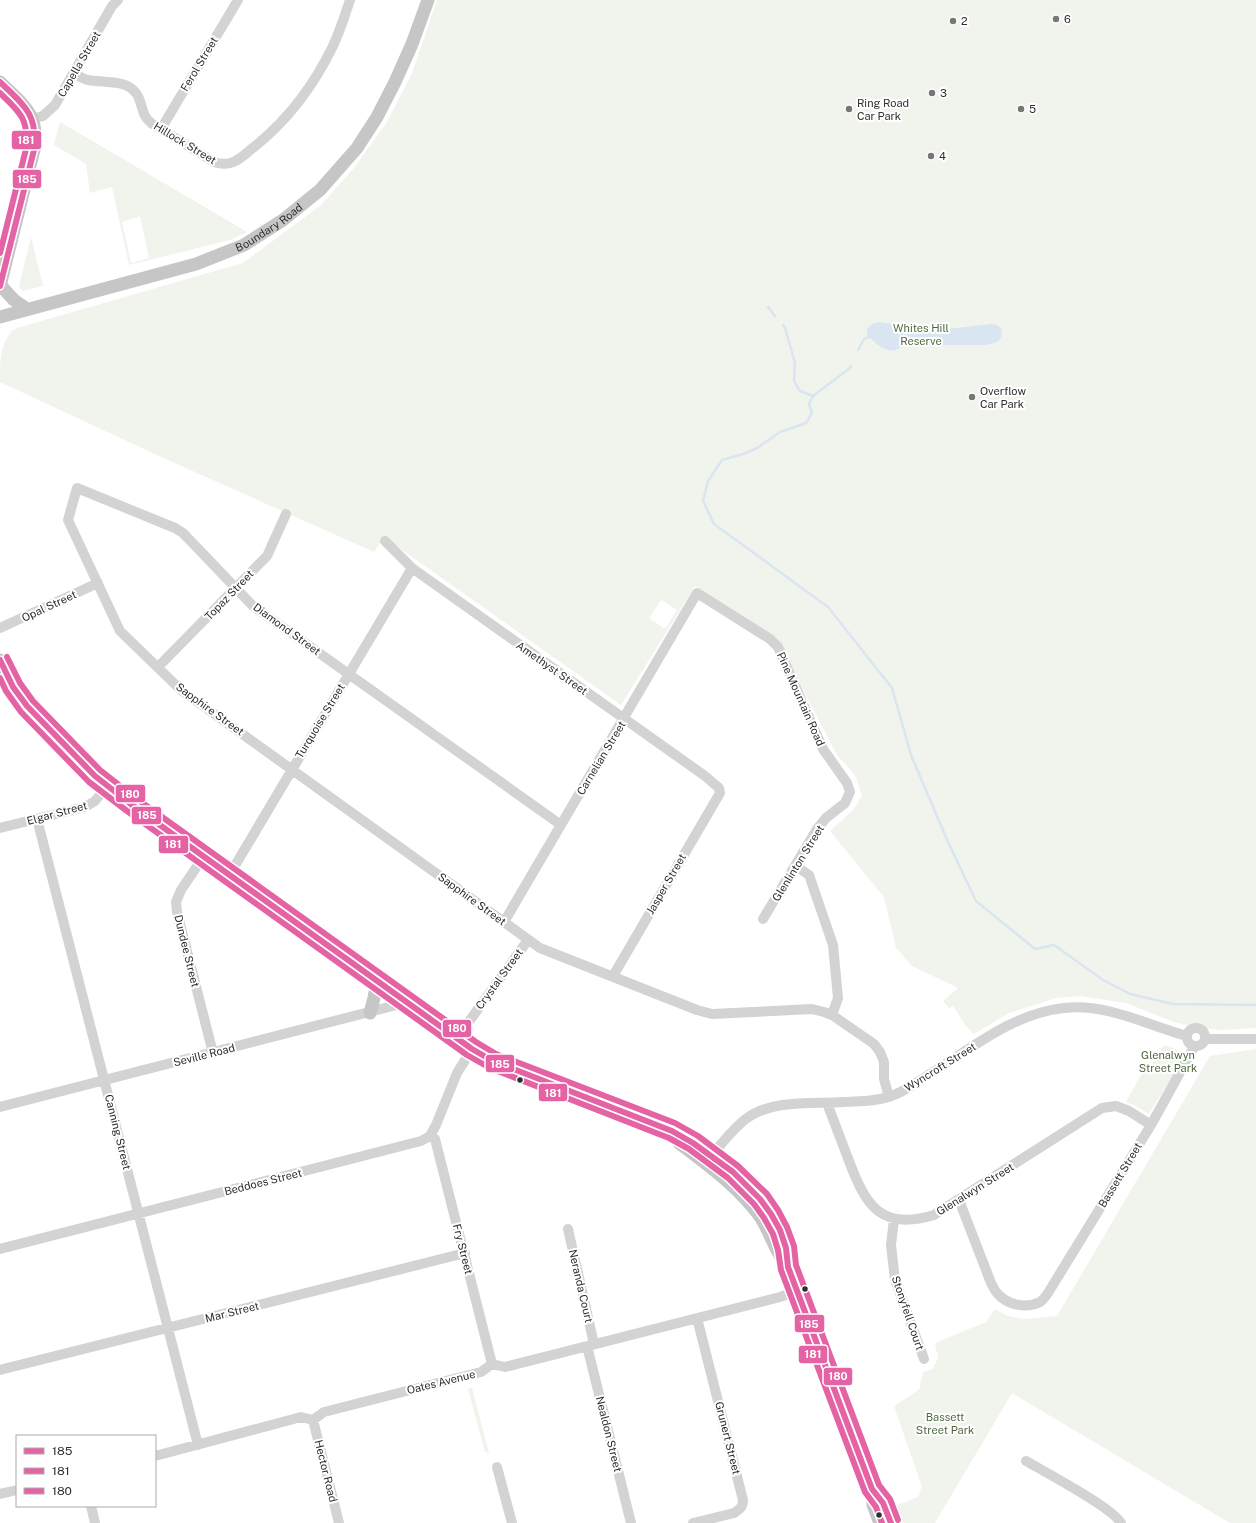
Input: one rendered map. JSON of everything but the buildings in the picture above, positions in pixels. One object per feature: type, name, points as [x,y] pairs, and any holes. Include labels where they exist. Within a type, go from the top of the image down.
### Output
[{"type":"main road","name":"Boundary Road","points":[[0,317],[196,264],[244,245],[283,220],[320,190],[357,148],[377,117],[395,82],[412,44],[428,0]]},
{"type":"main road","points":[[0,82],[26,108],[32,119],[35,137],[34,150],[13,228],[0,286],[14,300],[27,309]]},
{"type":"main road","points":[[0,660],[20,699],[83,764],[107,786],[472,1049],[492,1061],[679,1134],[709,1160],[746,1184],[766,1206],[776,1223],[783,1240],[788,1253],[788,1267],[872,1489],[873,1505],[880,1523]]},
{"type":"main road","points":[[370,1013],[377,980]]},
{"type":"main road","points":[[872,1489],[883,1503],[892,1523]]},
{"type":"street","name":"Ferol Street","points":[[161,129],[238,0]]},
{"type":"street","name":"Hillock Street","points":[[74,74],[87,80],[120,84],[129,87],[136,93],[145,118],[214,162],[223,165],[232,163],[240,159],[266,138],[288,115],[306,92],[334,45],[350,0]]},
{"type":"street","name":"Capella Street","points":[[32,119],[43,116],[55,105],[115,2]]},
{"type":"street","name":"Diamond Street","points":[[98,583],[68,520],[78,488],[175,528],[183,533],[253,606],[561,825]]},
{"type":"street","name":"Topaz Street","points":[[158,667],[267,556],[286,514]]},
{"type":"street","name":"Amethyst Street","points":[[385,541],[412,568],[705,776],[719,788],[720,793]]},
{"type":"street","name":"Turquoise Street","points":[[230,874],[412,568]]},
{"type":"street","name":"Opal Street","points":[[0,628],[98,583]]},
{"type":"street","name":"Sapphire Street","points":[[98,583],[120,631],[181,690],[540,948],[697,1010],[712,1014],[812,1009],[832,1015],[874,1044],[880,1052],[884,1062],[884,1079],[889,1097]]},
{"type":"street","name":"Carnelian Street","points":[[504,922],[697,593]]},
{"type":"street","name":"Pine Mountain Road","points":[[697,593],[770,639],[778,647],[823,749],[847,783],[850,792]]},
{"type":"street","name":"Elgar Street","points":[[0,828],[85,807],[95,800],[107,786]]},
{"type":"street","name":"Glenlinton Street","points":[[763,919],[817,829],[826,818],[845,803],[850,792]]},
{"type":"street","name":"Jasper Street","points":[[613,976],[720,793]]},
{"type":"street","name":"Canning Street","points":[[37,819],[198,1445]]},
{"type":"street","name":"Dundee Street","points":[[204,856],[181,890],[176,902],[177,912],[213,1053]]},
{"type":"street","points":[[796,866],[809,875],[833,945],[838,998],[832,1015]]},
{"type":"street","name":"Crystal Street","points":[[457,1038],[528,940]]},
{"type":"street","name":"Seville Road","points":[[0,1107],[408,1002]]},
{"type":"street","name":"Wyncroft Street","points":[[709,1160],[741,1123],[757,1112],[782,1105],[875,1100],[889,1097],[921,1080],[1018,1020],[1042,1012],[1064,1008],[1107,1010],[1187,1036]]},
{"type":"street","points":[[1197,1028],[1204,1032],[1206,1039],[1202,1045],[1194,1047],[1188,1043],[1187,1036],[1190,1030],[1197,1028]]},
{"type":"street","points":[[1206,1039],[1256,1039]]},
{"type":"street","name":"Bassett Street","points":[[959,1200],[991,1282],[997,1293],[1006,1300],[1017,1305],[1032,1305],[1041,1301],[1048,1293],[1151,1125],[1194,1047]]},
{"type":"street","points":[[430,1136],[436,1125],[457,1072],[472,1049]]},
{"type":"street","name":"Glenalwyn Street","points":[[827,1103],[858,1184],[869,1203],[884,1215],[904,1221],[919,1220],[934,1216],[1102,1108],[1116,1106],[1129,1111],[1151,1125]]},
{"type":"street","name":"Beddoes Street","points":[[0,1249],[421,1141],[430,1136]]},
{"type":"street","name":"Fry Street","points":[[430,1136],[435,1140],[465,1253],[492,1364]]},
{"type":"street","name":"Stonyfell Court","points":[[894,1219],[891,1245],[895,1280],[924,1359]]},
{"type":"street","name":"Neranda Court","points":[[568,1229],[591,1345]]},
{"type":"street","name":"Mar Street","points":[[0,1370],[465,1253]]},
{"type":"street","points":[[492,1364],[505,1367],[780,1297],[797,1291]]},
{"type":"street","name":"Grunert Street","points":[[693,1523],[734,1513],[743,1506],[743,1500],[697,1318]]},
{"type":"street","name":"Nealdon Street","points":[[591,1345],[631,1523]]},
{"type":"street","name":"Oates Avenue","points":[[313,1420],[324,1412],[481,1372],[492,1364]]},
{"type":"street","points":[[156,1456],[301,1417],[313,1420]]},
{"type":"street","name":"Hector Road","points":[[313,1420],[339,1523]]},
{"type":"street","points":[[1026,1461],[1098,1504],[1111,1519],[1118,1518],[1121,1523]]},
{"type":"street","points":[[497,1466],[512,1523]]},
{"type":"street","points":[[0,1494],[16,1490]]},
{"type":"street","points":[[91,1507],[95,1523]]},
{"type":"green space","name":"Whites Hill Reserve","points":[[437,0],[1256,0],[1256,1028],[1221,1030],[1200,1028],[1174,1022],[1126,1003],[1080,996],[1056,998],[1009,1013],[974,1034],[966,1026],[953,1006],[949,1008],[943,1001],[958,988],[912,966],[896,948],[884,897],[830,831],[854,809],[862,796],[855,775],[837,755],[776,638],[695,586],[621,705],[384,537],[374,552],[159,456],[0,382],[3,347],[5,341],[13,330],[243,263],[320,206],[354,168],[387,122],[412,73]],"holes":[[[661,600],[677,610],[665,629],[649,618]]]},
{"type":"green space","points":[[60,122],[247,232],[230,240],[129,265],[112,187],[90,193],[86,164],[54,145]],"holes":[[[140,216],[149,258],[131,263],[122,222]]]},
{"type":"green space","points":[[31,237],[43,286],[22,291],[19,286]]},
{"type":"green space","name":"Glenalwyn Street Park","points":[[1164,1045],[1178,1052],[1182,1061],[1149,1114],[1126,1102],[1143,1071],[1150,1068]]},
{"type":"green space","name":"Bassett Street Park","points":[[1256,1049],[1256,1523],[1230,1523],[1012,1393],[935,1523],[902,1523],[895,1506],[918,1497],[922,1487],[894,1406],[919,1390],[923,1372],[933,1369],[938,1358],[935,1343],[986,1322],[995,1309],[1008,1316],[1023,1319],[1057,1316],[1210,1056]]},
{"type":"green space","points":[[472,1388],[489,1453],[485,1452],[468,1389]]},
{"type":"shaded area","points":[[879,322],[938,330],[991,324],[997,325],[1001,328],[1002,332],[999,341],[986,345],[921,345],[910,342],[898,349],[890,350],[881,347],[867,335],[867,329],[872,324]]},
{"type":"waterway","points":[[768,307],[775,316]]},
{"type":"waterway","points":[[783,325],[795,363],[794,381],[800,391],[813,396]]},
{"type":"waterway","points":[[858,350],[864,339],[869,337]]},
{"type":"waterway","points":[[851,366],[813,396],[809,404],[812,413],[806,423],[780,432],[757,448],[722,460],[708,481],[703,501],[714,524],[828,607],[892,688],[911,755],[948,842],[976,901],[1035,949],[1054,945],[1103,980],[1130,994],[1173,1004],[1256,1005]]},
{"type":"transit line","name":"185","points":[[0,82],[28,111],[34,127],[35,138],[34,150],[0,286]]},
{"type":"transit line","name":"181","points":[[0,93],[22,117],[27,139],[26,149],[0,253]]},
{"type":"transit line","name":"180","points":[[7,657],[20,683],[33,701],[100,770],[137,799],[476,1042],[496,1054],[675,1123],[698,1136],[738,1166],[767,1194],[787,1227],[794,1246],[796,1265],[879,1485],[890,1499],[898,1520]]},
{"type":"transit line","name":"185","points":[[0,660],[13,687],[27,706],[95,776],[132,805],[472,1049],[493,1061],[672,1131],[693,1143],[733,1172],[760,1199],[780,1230],[786,1248],[788,1267],[872,1489],[883,1503],[891,1523]]},
{"type":"transit line","name":"181","points":[[0,678],[6,691],[21,712],[89,782],[127,811],[467,1055],[490,1068],[669,1138],[689,1149],[728,1178],[754,1204],[773,1234],[778,1250],[781,1270],[865,1492],[876,1507],[882,1523]]},
{"type":"place","name":"6","points":[[1056,19]]},
{"type":"place","name":"2","points":[[953,21]]},
{"type":"place","name":"3","points":[[932,93]]},
{"type":"place","name":"Ring Road Car Park","points":[[849,109]]},
{"type":"place","name":"5","points":[[1021,109]]},
{"type":"place","name":"4","points":[[931,156]]},
{"type":"place","name":"Overflow Car Park","points":[[972,397]]}]
